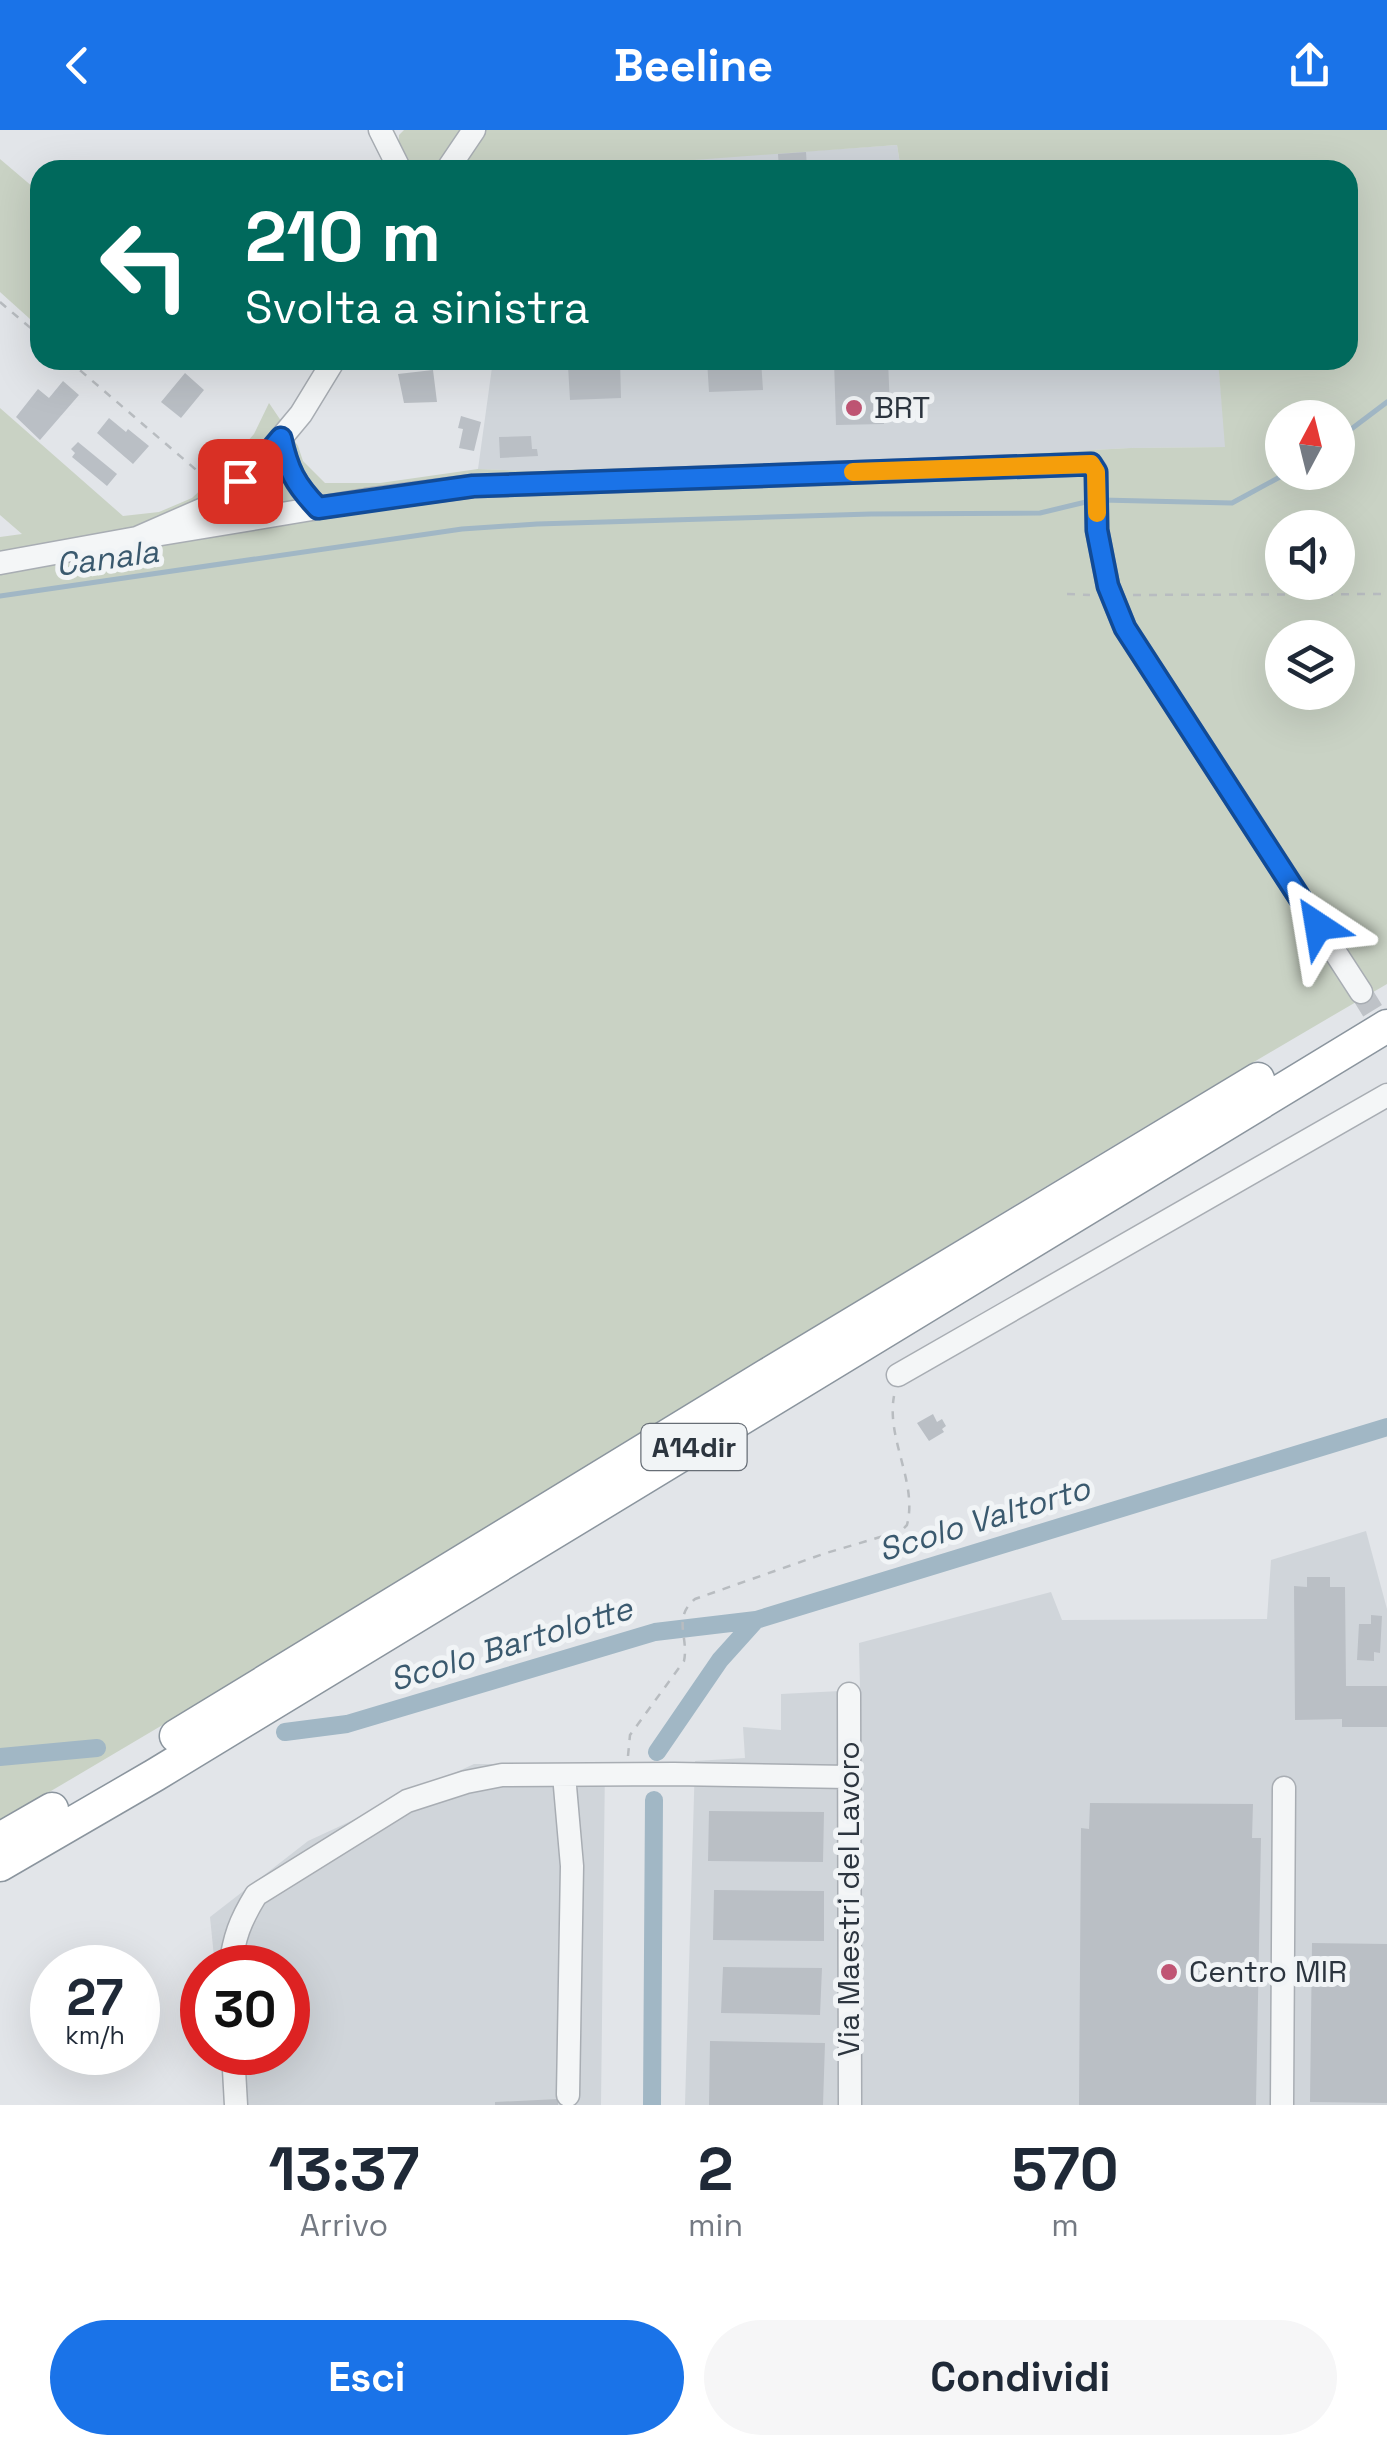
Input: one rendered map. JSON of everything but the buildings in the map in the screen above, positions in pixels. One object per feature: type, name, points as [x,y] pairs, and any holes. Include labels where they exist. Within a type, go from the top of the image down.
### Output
[{"type":"highway","name":"A14dir","points":[[0,1839],[133,1763],[750,1385],[1374,997]]},
{"type":"highway","name":"A14dir","points":[[0,1865],[155,1776],[1387,1026]]},
{"type":"street","points":[[380,130],[395,160]]},
{"type":"street","points":[[454,160],[474,130]]},
{"type":"street","points":[[137,538],[208,507],[256,468],[301,414],[328,370]]},
{"type":"street","points":[[281,438],[296,485],[318,508]]},
{"type":"street","points":[[0,563],[318,508],[473,486],[1091,464],[1096,472],[1097,530],[1112,596],[1125,628],[1374,997]]},
{"type":"street","points":[[898,1375],[1387,1095]]},
{"type":"street","name":"Via Maestri del Lavoro","points":[[848,1694],[850,2105]]},
{"type":"street","points":[[234,1945],[240,1919],[256,1895],[407,1802],[466,1782],[502,1775],[848,1777]]},
{"type":"street","points":[[564,1775],[572,1866],[568,2095]]},
{"type":"street","points":[[1282,2105],[1284,1788]]},
{"type":"street","points":[[234,2075],[236,2105]]},
{"type":"path","points":[[0,302],[30,328]]},
{"type":"path","points":[[80,370],[225,494]]},
{"type":"path","points":[[1066,594],[1387,594]]},
{"type":"path","points":[[626,1775],[630,1735],[684,1662],[682,1621],[686,1607],[696,1599],[900,1531],[907,1525],[909,1499],[892,1409],[898,1375]]},
{"type":"shaded area","points":[[897,145],[899,160],[678,160]]},
{"type":"shaded area","name":"BRT","points":[[492,370],[1219,370],[1226,447],[883,461],[478,469]]},
{"type":"shaded area","points":[[1366,1531],[1387,1609],[1387,2105],[685,2105],[695,1761],[745,1758],[743,1727],[781,1730],[781,1694],[860,1690],[859,1643],[1051,1592],[1062,1620],[1267,1619],[1271,1560]]},
{"type":"shaded area","points":[[474,1764],[605,1764],[601,2105],[224,2105],[222,2075],[310,2075],[310,1945],[213,1945],[210,1917],[308,1841]]},
{"type":"green space","points":[[404,130],[1387,130],[1387,984],[0,1821],[0,537],[22,534],[0,515],[0,408],[123,516],[159,512],[192,498],[254,434],[269,403],[298,446],[303,461],[325,483],[380,483],[478,469],[883,461],[1225,447],[1219,370],[1358,370],[1358,160],[899,160],[897,145],[695,160],[398,160],[399,135]]},
{"type":"green space","points":[[0,159],[30,184],[30,319],[0,292]]},
{"type":"waterway","name":"Canala","points":[[1355,426],[1387,402]]},
{"type":"waterway","name":"Canala","points":[[1101,500],[1232,503],[1265,485]]},
{"type":"waterway","name":"Canala","points":[[0,596],[462,529],[871,514],[1040,513],[1090,501]]},
{"type":"waterway","name":"Scolo Valtorto","points":[[657,1752],[720,1660],[756,1620],[1387,1427]]},
{"type":"waterway","name":"Scolo Bartolotte","points":[[285,1732],[347,1724],[655,1632],[756,1620]]},
{"type":"waterway","name":"Scolo Bartolotte","points":[[0,1757],[97,1748]]},
{"type":"waterway","name":"Scolo Valtorto","points":[[652,2105],[654,1800]]},
{"type":"tunnel","points":[[1361,992],[1387,1034]]},
{"type":"slow traffic","points":[[853,472],[1091,464],[1096,472],[1097,513]]},
{"type":"place","name":"BRT","points":[[854,408]]},
{"type":"place","name":"Centro MIR","points":[[1169,1972]]},
{"type":"route","points":[[240,481],[281,438],[296,485],[318,508],[473,486],[1091,464],[1096,472],[1097,530],[1108,586],[1125,628],[1318,926]]}]
